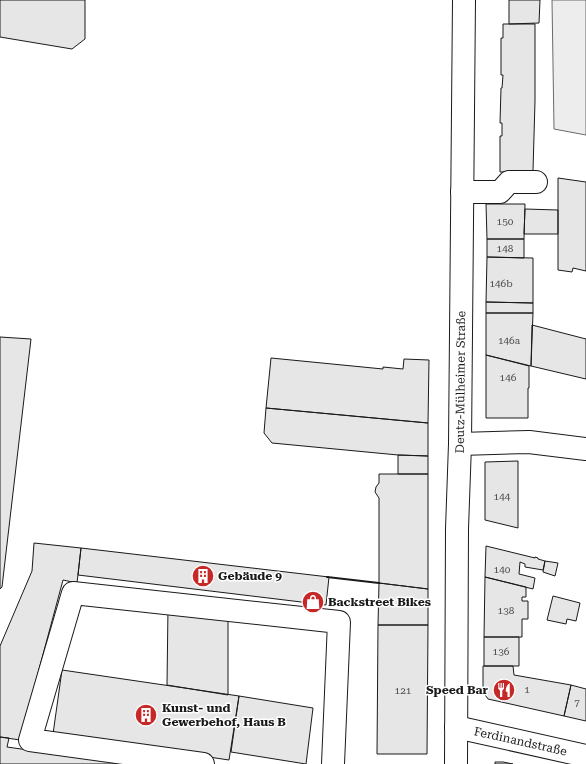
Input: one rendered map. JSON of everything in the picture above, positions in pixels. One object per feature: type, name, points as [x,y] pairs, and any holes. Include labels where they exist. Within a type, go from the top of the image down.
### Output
[{"type":"street","name":"Deutz-Mülheimer Straße","points":[[456,764],[457,529],[460,444],[464,0]]},
{"type":"street","points":[[462,192],[500,192],[509,182],[536,182]]},
{"type":"street","points":[[460,444],[529,442],[586,449]]},
{"type":"street","points":[[203,764],[30,740],[73,592],[340,622],[332,764]]},
{"type":"street","name":"Ferdinandstraße","points":[[456,727],[586,756]]},
{"type":"shaded area","points":[[552,0],[586,0],[586,135],[554,129]]},
{"type":"building","points":[[0,0],[85,0],[85,39],[72,49],[0,37]]},
{"type":"building","points":[[509,0],[540,0],[539,23],[509,24]]},
{"type":"building","points":[[503,24],[535,24],[533,171],[500,172],[500,136],[502,136],[502,123],[500,123],[501,88],[503,75],[501,75],[501,38],[503,38]]},
{"type":"building","points":[[558,178],[586,182],[586,271],[573,268],[572,272],[558,270]]},
{"type":"building","points":[[486,204],[525,204],[524,239],[487,239]]},
{"type":"building","points":[[525,209],[558,210],[558,234],[524,234]]},
{"type":"building","points":[[487,239],[524,239],[524,258],[487,257]]},
{"type":"building","points":[[487,257],[533,258],[533,303],[486,302]]},
{"type":"building","points":[[486,302],[533,303],[533,313],[486,313]]},
{"type":"building","points":[[486,313],[533,313],[531,366],[486,355]]},
{"type":"building","points":[[532,325],[586,339],[586,379],[531,366]]},
{"type":"building","points":[[0,337],[31,339],[2,587],[0,589]]},
{"type":"building","points":[[486,355],[529,366],[528,418],[486,418]]},
{"type":"building","points":[[271,358],[383,369],[383,367],[403,369],[404,359],[429,360],[428,423],[266,408]]},
{"type":"building","points":[[266,408],[428,423],[428,456],[398,455],[272,443],[264,433]]},
{"type":"building","points":[[398,455],[428,456],[428,474],[398,474]]},
{"type":"building","points":[[518,461],[518,528],[485,520],[485,462]]},
{"type":"building","points":[[379,474],[428,474],[428,589],[379,583],[379,498],[375,492],[379,483]]},
{"type":"building","points":[[34,543],[81,548],[77,583],[63,580],[20,740],[0,737],[0,646],[32,571]]},
{"type":"building","points":[[486,546],[535,557],[545,561],[543,570],[525,567],[525,564],[520,562],[519,574],[535,578],[533,589],[485,577]]},
{"type":"building","name":"Gebäude 9","points":[[81,548],[329,577],[326,605],[78,575]]},
{"type":"building","points":[[545,561],[558,563],[555,576],[543,572]]},
{"type":"building","points":[[485,577],[526,587],[526,597],[522,597],[522,601],[528,601],[528,619],[522,619],[522,637],[484,637]]},
{"type":"building","points":[[379,583],[428,589],[428,625],[378,625]]},
{"type":"building","points":[[553,596],[580,603],[576,621],[567,619],[566,624],[547,620]]},
{"type":"building","points":[[168,607],[228,616],[228,695],[167,685]]},
{"type":"building","points":[[378,625],[428,625],[427,754],[377,754]]},
{"type":"building","points":[[484,637],[519,637],[519,666],[484,666]]},
{"type":"building","points":[[483,666],[513,666],[514,675],[571,685],[564,716],[488,699],[483,692]]},
{"type":"building","name":"Kunst- und Gewerbehof, Haus B","points":[[62,670],[239,696],[229,760],[53,734]]},
{"type":"building","points":[[571,685],[586,689],[586,721],[564,716]]},
{"type":"building","points":[[239,696],[313,708],[306,764],[231,752]]},
{"type":"building","points":[[0,737],[9,738],[7,747],[127,764],[0,764]]},
{"type":"building","points":[[495,762],[503,762],[513,764],[495,764]]},
{"type":"wall","points":[[327,577],[379,583]]},
{"type":"place","name":"Gebäude 9","points":[[203,576]]},
{"type":"place","name":"Backstreet Bikes","points":[[313,602]]},
{"type":"place","name":"Speed Bar","points":[[504,690]]},
{"type":"place","name":"Kunst- und Gewerbehof, Haus B","points":[[146,715]]}]
